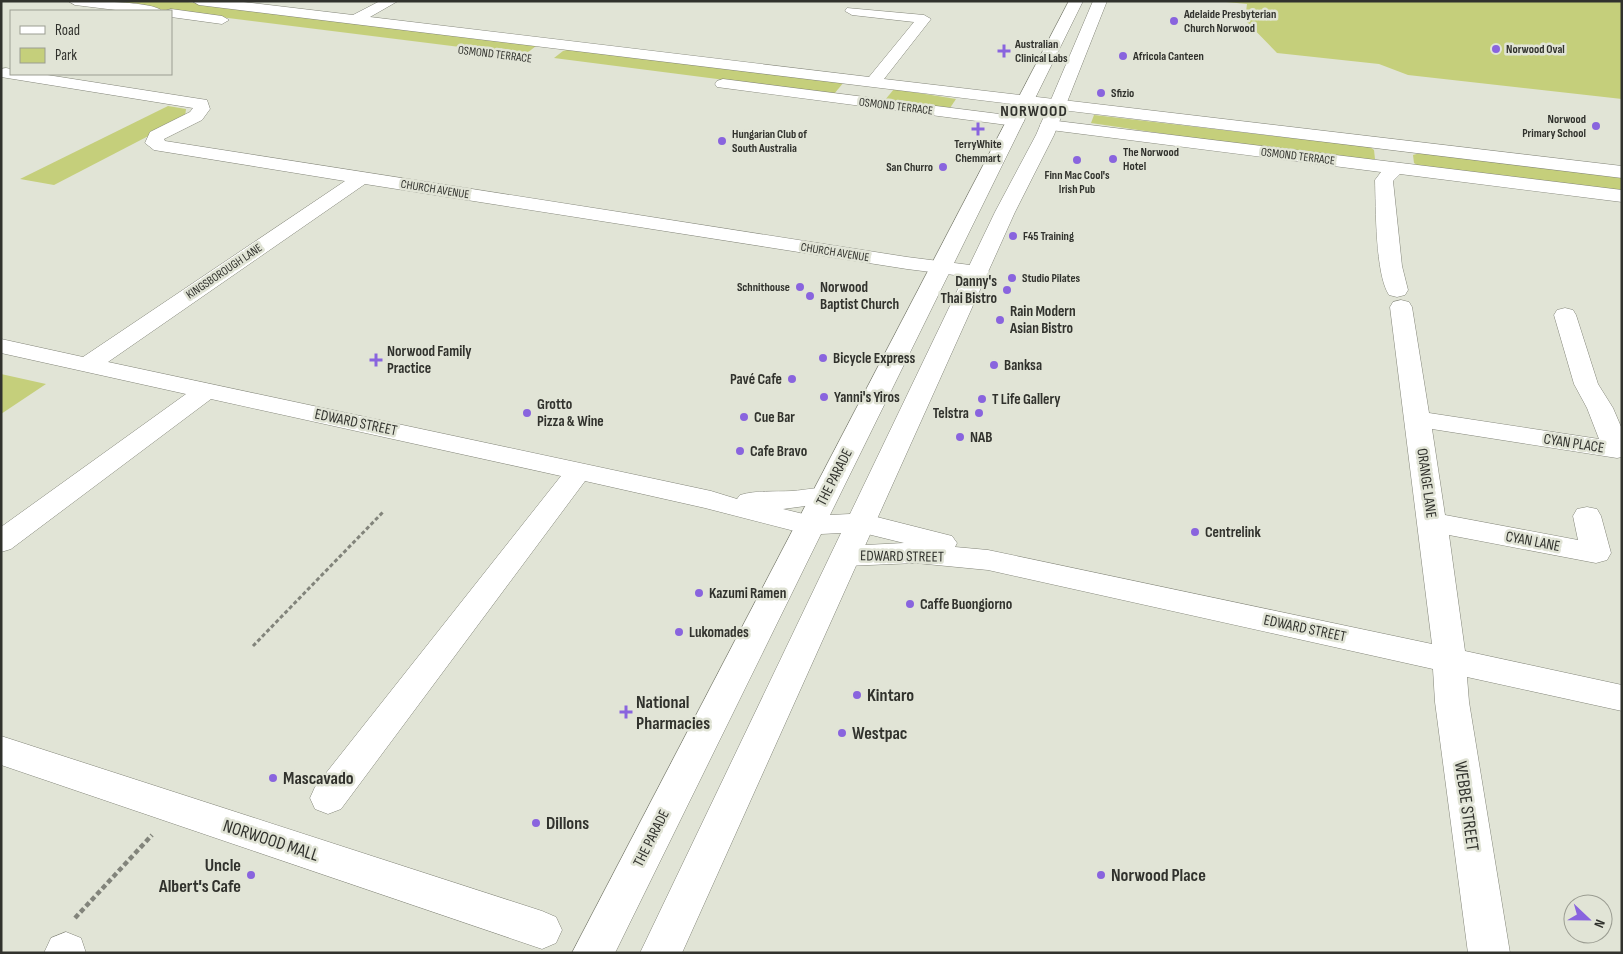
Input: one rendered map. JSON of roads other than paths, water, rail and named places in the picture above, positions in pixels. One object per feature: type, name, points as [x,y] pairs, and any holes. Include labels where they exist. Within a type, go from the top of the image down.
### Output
[{"type":"street","points":[[75,1],[147,10]]},
{"type":"street","name":"OSMOND TERRACE","points":[[199,1],[1622,172]]},
{"type":"street","points":[[354,20],[391,1]]},
{"type":"street","points":[[661,953],[978,272],[1049,125],[1098,4],[1075,3]]},
{"type":"street","name":"THE PARADE","points":[[593,953],[1075,3]]},
{"type":"street","points":[[857,6],[924,19],[872,82]]},
{"type":"street","points":[[172,13],[237,21]]},
{"type":"street","points":[[534,59],[555,45]]},
{"type":"street","name":"CHURCH AVENUE","points":[[19,75],[201,104],[202,109],[196,116],[156,136],[154,143],[160,146],[978,272]]},
{"type":"street","name":"OSMOND TERRACE","points":[[711,82],[1622,196]]},
{"type":"street","points":[[1392,145],[1395,168]]},
{"type":"street","name":"ORANGE LANE","points":[[1395,168],[1384,180],[1391,266],[1399,298],[1418,419],[1447,624],[1449,659]]},
{"type":"street","name":"KINGSBOROUGH LANE","points":[[86,365],[361,178]]},
{"type":"street","name":"CYAN PLACE","points":[[1418,419],[1617,450],[1600,408],[1586,384],[1565,315]]},
{"type":"street","name":"EDWARD STREET","points":[[1,346],[579,470],[711,500],[731,507],[817,510],[954,546],[988,560]]},
{"type":"street","points":[[1,542],[208,390]]},
{"type":"street","points":[[328,798],[579,470]]},
{"type":"street","name":"CYAN LANE","points":[[1432,522],[1596,553],[1587,516]]},
{"type":"street","name":"EDWARD STREET","points":[[846,556],[916,553],[988,560],[1622,698]]},
{"type":"street","name":"WEBBE STREET","points":[[1449,659],[1452,702],[1488,953]]},
{"type":"street","name":"NORWOOD MALL","points":[[1,750],[542,930]]},
{"type":"place","name":"Adelaide Presbyterian Church Norwood","points":[[1174,21]]},
{"type":"place","name":"Norwood Oval","points":[[1496,49]]},
{"type":"place","name":"Australian Clinical Labs","points":[[1004,51]]},
{"type":"place","name":"Africola Canteen","points":[[1123,56]]},
{"type":"place","name":"Sfizio","points":[[1101,93]]},
{"type":"place","name":"Norwood Primary School","points":[[1596,126]]},
{"type":"place","name":"TerryWhite Chemmart","points":[[978,129]]},
{"type":"place","name":"Hungarian Club of South Australia","points":[[722,141]]},
{"type":"place","name":"The Norwood Hotel","points":[[1113,159]]},
{"type":"place","name":"Finn Mac Cool's Irish Pub","points":[[1077,160]]},
{"type":"place","name":"San Churro","points":[[943,167]]},
{"type":"place","name":"F45 Training","points":[[1013,236]]},
{"type":"place","name":"Studio Pilates","points":[[1012,278]]},
{"type":"place","name":"Schnithouse","points":[[800,287]]},
{"type":"place","name":"Danny's Thai Bistro","points":[[1007,290]]},
{"type":"place","name":"Norwood Baptist Church","points":[[810,296]]},
{"type":"place","name":"Rain Modern Asian Bistro","points":[[1000,320]]},
{"type":"place","name":"Bicycle Express","points":[[823,358]]},
{"type":"place","name":"Norwood Family Practice","points":[[376,360]]},
{"type":"place","name":"Banksa","points":[[994,365]]},
{"type":"place","name":"Pavé Cafe","points":[[792,379]]},
{"type":"place","name":"Yanni's Yiros","points":[[824,397]]},
{"type":"place","name":"T Life Gallery","points":[[982,399]]},
{"type":"place","name":"Grotto Pizza & Wine","points":[[527,413]]},
{"type":"place","name":"Telstra","points":[[979,413]]},
{"type":"place","name":"Cue Bar","points":[[744,417]]},
{"type":"place","name":"NAB","points":[[960,437]]},
{"type":"place","name":"Cafe Bravo","points":[[740,451]]},
{"type":"place","name":"Centrelink","points":[[1195,532]]},
{"type":"place","name":"Kazumi Ramen","points":[[699,593]]},
{"type":"place","name":"Caffe Buongiorno","points":[[910,604]]},
{"type":"place","name":"Lukomades","points":[[679,632]]},
{"type":"place","name":"Kintaro","points":[[857,695]]},
{"type":"place","name":"National Pharmacies","points":[[626,712]]},
{"type":"place","name":"Westpac","points":[[842,733]]},
{"type":"place","name":"Mascavado","points":[[273,778]]},
{"type":"place","name":"Dillons","points":[[536,823]]},
{"type":"place","name":"Uncle Albert's Cafe","points":[[251,875]]},
{"type":"place","name":"Norwood Place","points":[[1101,875]]},
{"type":"district","name":"NORWOOD","points":[[1034,110]]}]
